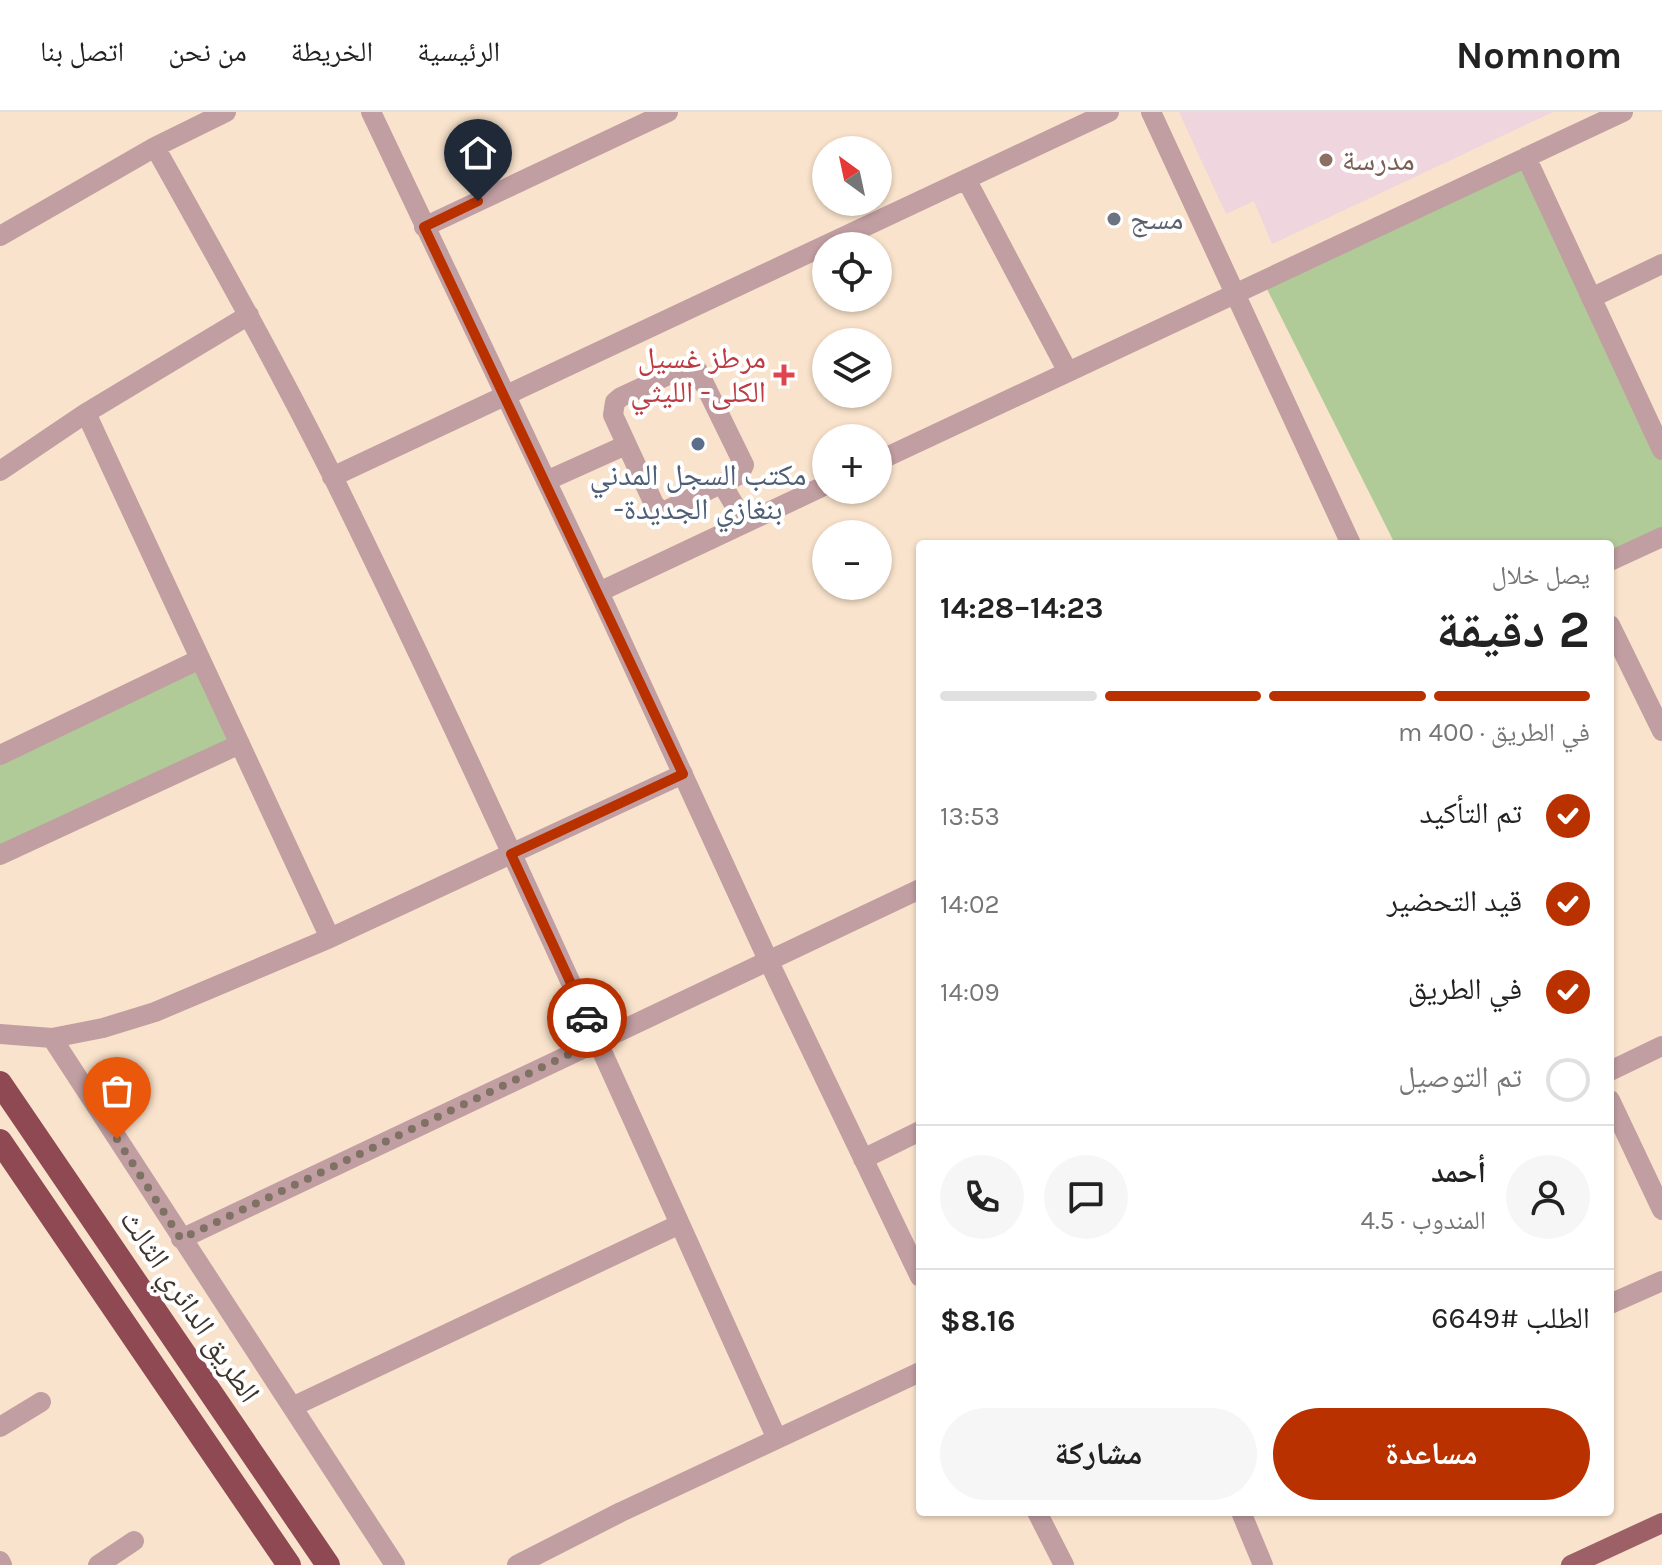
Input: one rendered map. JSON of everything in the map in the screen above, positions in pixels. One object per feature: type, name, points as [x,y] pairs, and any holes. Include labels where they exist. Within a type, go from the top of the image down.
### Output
[{"type":"highway","name":"الطريق الدائري الثالث","points":[[0,1083],[328,1565]]},
{"type":"highway","points":[[0,1141],[289,1565]]},
{"type":"main road","points":[[1571,1565],[1662,1523]]},
{"type":"street","points":[[0,236],[155,147],[226,112]]},
{"type":"street","points":[[371,112],[916,1269]]},
{"type":"street","points":[[424,227],[668,112]]},
{"type":"street","points":[[332,477],[1109,112]]},
{"type":"street","points":[[1151,112],[1349,540]]},
{"type":"street","points":[[892,454],[1623,112]]},
{"type":"street","points":[[155,147],[249,315],[332,477],[511,854],[777,1439]]},
{"type":"street","points":[[1526,157],[1662,450]]},
{"type":"street","points":[[966,179],[1068,372]]},
{"type":"street","points":[[1591,298],[1662,264]]},
{"type":"street","points":[[0,471],[86,413],[249,315]]},
{"type":"street","points":[[682,367],[694,368],[744,460],[739,475],[722,484],[671,510],[659,509],[613,415],[615,402],[682,367]]},
{"type":"street","points":[[86,413],[330,938]]},
{"type":"street","points":[[546,481],[626,445]]},
{"type":"street","points":[[722,484],[745,523]]},
{"type":"street","points":[[599,592],[812,492]]},
{"type":"street","points":[[1614,559],[1662,537]]},
{"type":"street","points":[[1614,633],[1662,731]]},
{"type":"street","points":[[0,755],[200,659]]},
{"type":"street","points":[[0,855],[240,744]]},
{"type":"street","points":[[0,1034],[52,1038],[103,1028],[155,1012],[330,938],[683,774]]},
{"type":"street","points":[[181,1239],[916,891]]},
{"type":"street","points":[[52,1038],[395,1565]]},
{"type":"street","points":[[1614,1069],[1662,1046]]},
{"type":"street","points":[[1614,1108],[1662,1210]]},
{"type":"street","points":[[863,1159],[916,1133]]},
{"type":"street","points":[[292,1407],[680,1224]]},
{"type":"street","points":[[1614,1302],[1662,1281]]},
{"type":"street","points":[[517,1565],[621,1512],[916,1374]]},
{"type":"street","points":[[0,1427],[41,1402]]},
{"type":"street","points":[[1039,1516],[1062,1564]]},
{"type":"street","points":[[1243,1516],[1263,1565]]},
{"type":"street","points":[[98,1565],[134,1541]]},
{"type":"shaded area","name":"مدرسة","points":[[1179,112],[1553,112],[1272,244],[1254,201],[1226,214]]},
{"type":"green space","points":[[1516,156],[1662,457],[1662,533],[1614,555],[1614,540],[1393,540],[1261,277]]},
{"type":"green space","points":[[204,658],[242,742],[0,854],[0,755]]},
{"type":"way so far","points":[[117,1139],[181,1239],[597,1041],[587,1018]]},
{"type":"place","name":"مدرسة","points":[[1326,160]]},
{"type":"place","name":"مسج","points":[[1114,219]]},
{"type":"place","name":"مرطز غسيل الكلى- الليثي","points":[[784,375]]},
{"type":"place","name":"مكتب السجل المدني -بنغازي الجديدة","points":[[698,444]]},
{"type":"route","points":[[478,201],[424,227],[683,774],[511,854],[587,1018]]}]
